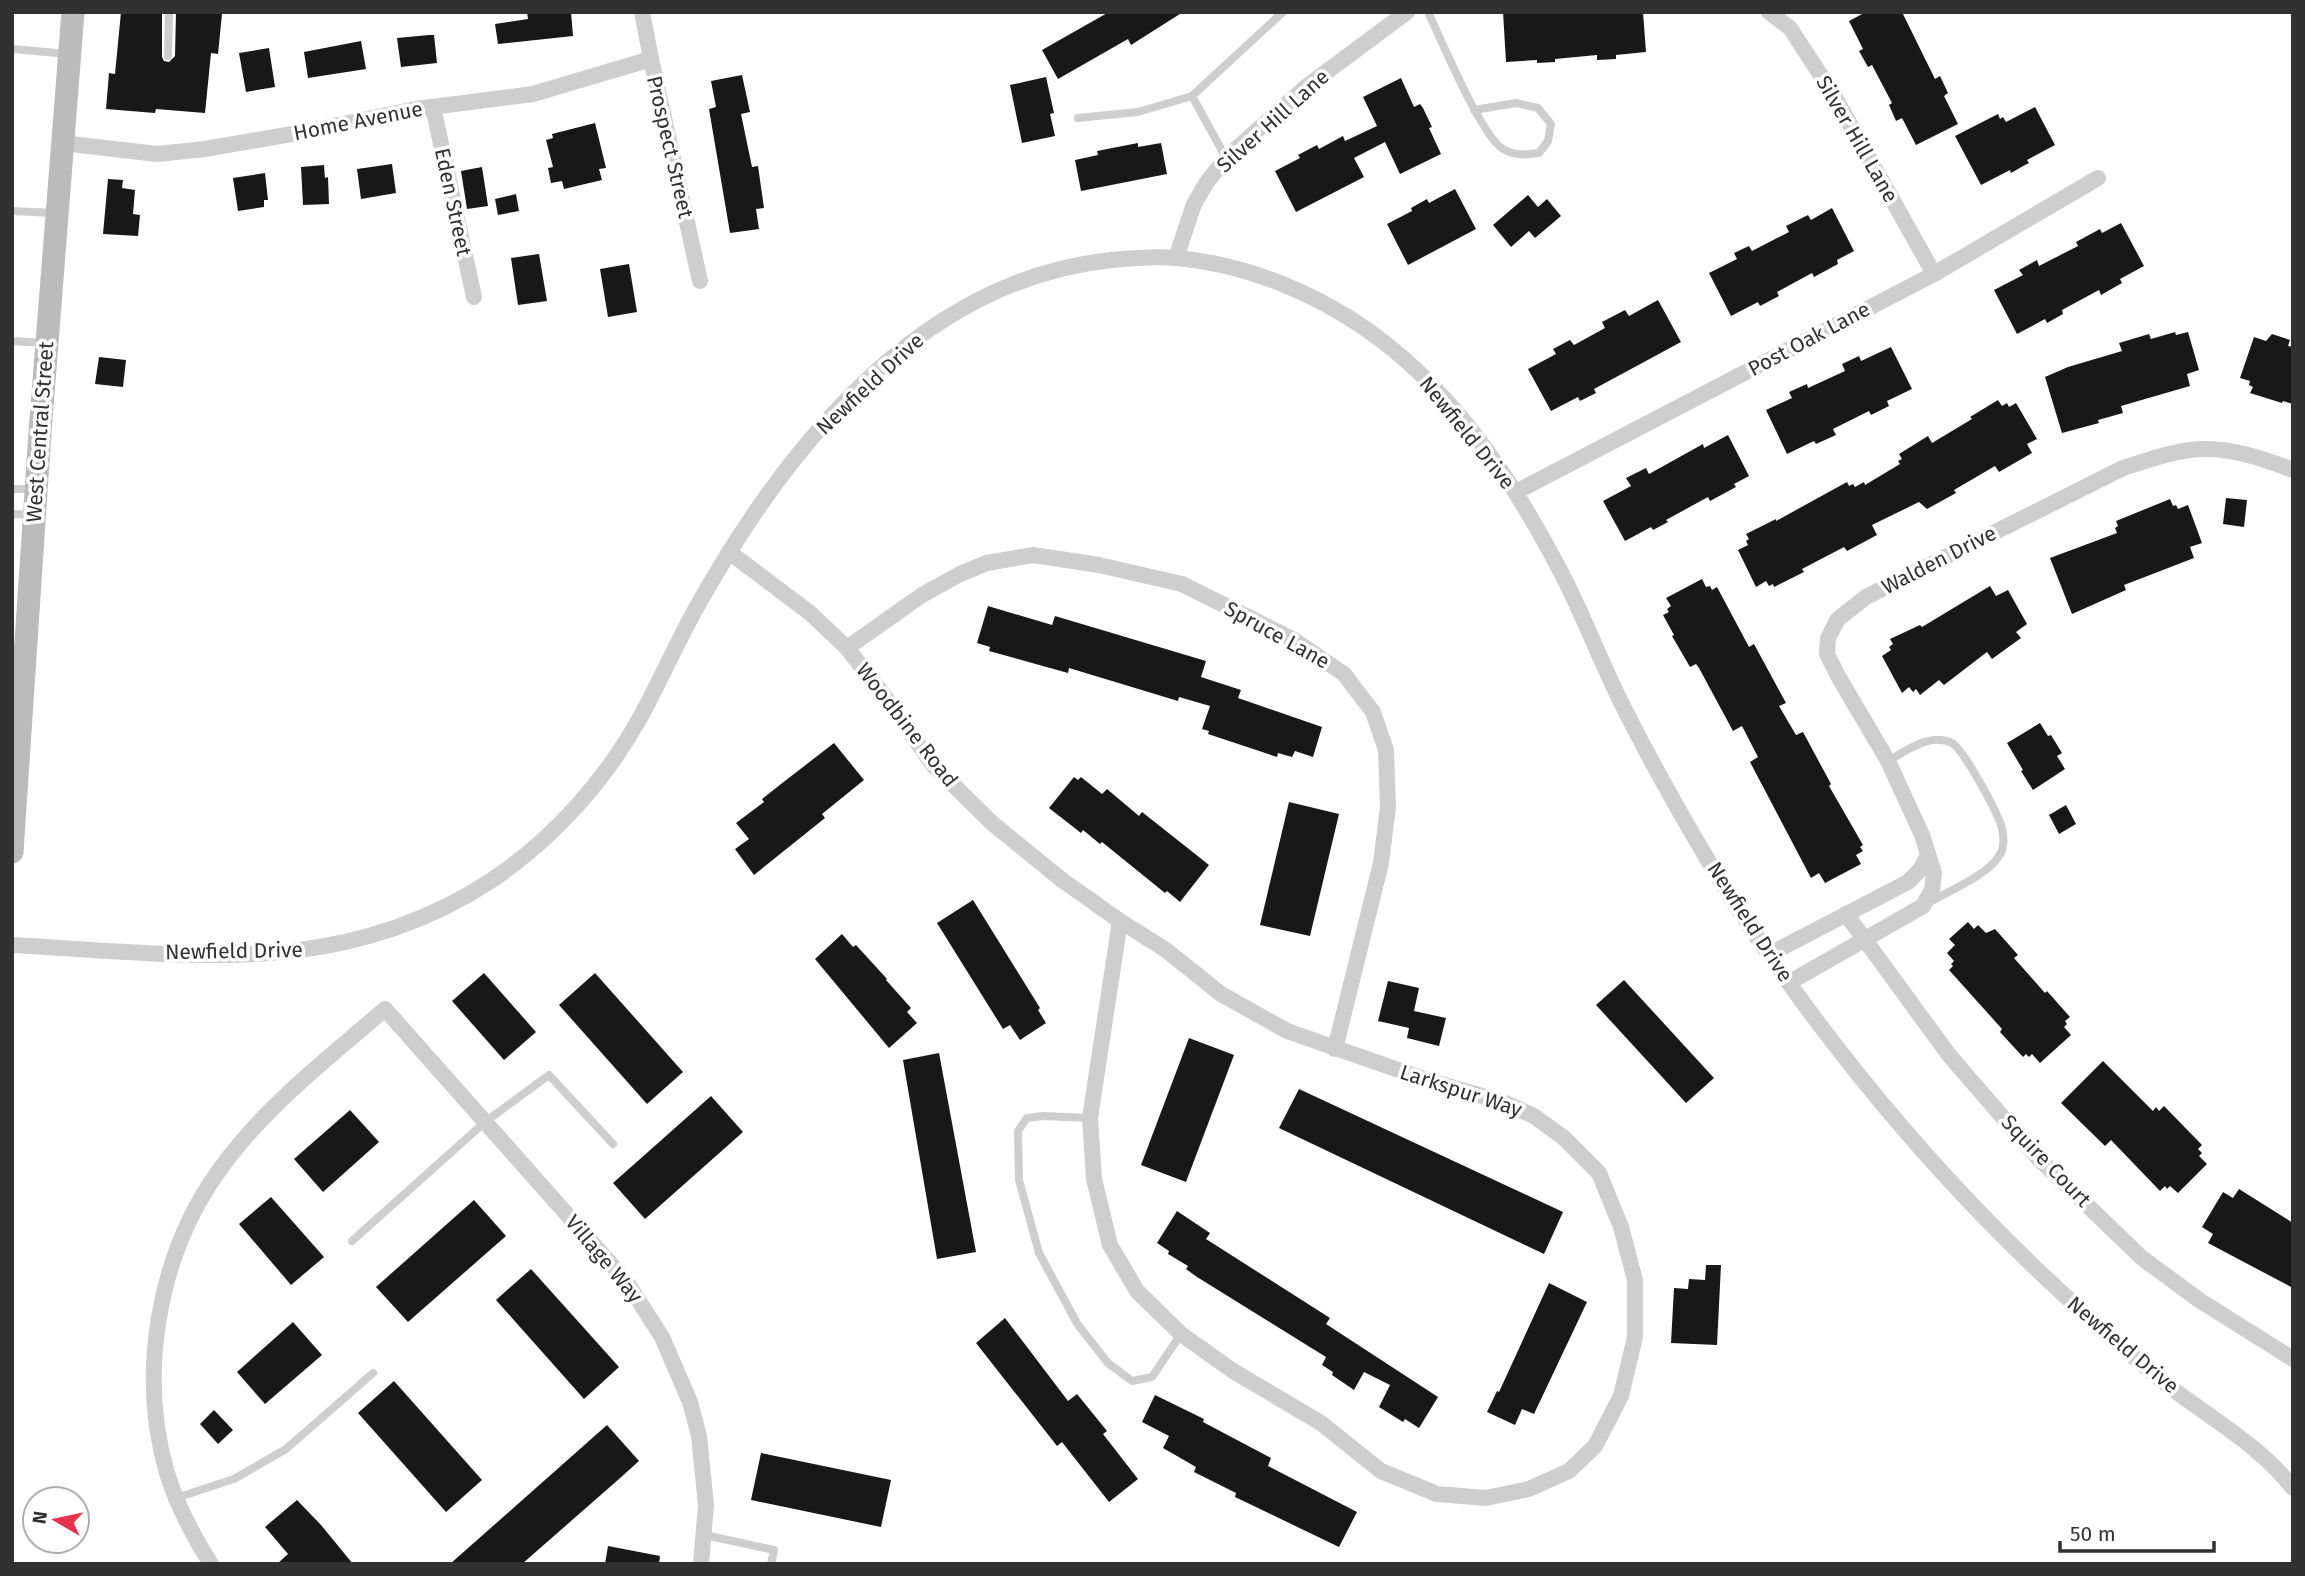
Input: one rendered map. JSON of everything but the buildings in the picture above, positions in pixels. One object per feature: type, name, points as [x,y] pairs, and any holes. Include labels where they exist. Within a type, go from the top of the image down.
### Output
[{"type":"main road","name":"West Central Street","points":[[12,852],[25,605],[23,514],[36,489],[73,12]]},
{"type":"street","name":"Prospect Street","points":[[642,12],[700,281]]},
{"type":"street","name":"Silver Hill Lane","points":[[1176,258],[1194,204],[1207,182],[1227,158],[1306,87],[1407,12]]},
{"type":"street","name":"Silver Hill Lane","points":[[1769,12],[1790,28],[1833,94],[1934,274]]},
{"type":"street","name":"Home Avenue","points":[[62,143],[157,154],[205,149],[433,107],[533,94],[650,59]]},
{"type":"street","name":"Eden Street","points":[[433,107],[474,297]]},
{"type":"street","name":"Post Oak Lane","points":[[1516,492],[1934,274],[2098,178]]},
{"type":"street","name":"Newfield Drive","points":[[12,944],[205,956],[286,953],[324,948],[370,937],[453,904],[532,850],[593,786],[638,721],[680,638],[729,552],[812,438],[884,366],[923,333],[957,310],[1030,278],[1063,268],[1102,261],[1176,258],[1209,264],[1284,285],[1318,299],[1352,320],[1404,359],[1441,396],[1494,459],[1516,492],[1564,578],[1635,731],[1689,827],[1770,954],[1872,1091],[2018,1251],[2140,1362],[2261,1453],[2287,1468],[2293,1488]]},
{"type":"street","name":"Walden Drive","points":[[1923,906],[1932,890],[1934,873],[1922,835],[1888,761],[1827,654],[1828,639],[1838,619],[1866,597],[2123,468],[2161,456],[2203,449],[2254,456],[2293,470]]},
{"type":"street","name":"Woodbine Road","points":[[729,552],[810,613],[847,649],[933,765],[992,823],[1062,880],[1120,920]]},
{"type":"street","name":"Spruce Lane","points":[[847,649],[922,594],[960,574],[986,563],[1033,555],[1099,565],[1182,584],[1294,640],[1344,674],[1373,712],[1386,750],[1388,807],[1381,863],[1335,1049]]},
{"type":"street","points":[[1770,954],[1908,883],[1920,870],[1928,855]]},
{"type":"street","points":[[1790,982],[1923,906]]},
{"type":"street","name":"Squire Court","points":[[1846,915],[1950,1055],[2038,1158],[2142,1258],[2199,1300],[2293,1359]]},
{"type":"street","name":"Larkspur Way","points":[[1120,920],[1166,950],[1221,994],[1287,1031],[1430,1081],[1503,1102],[1534,1116],[1564,1138],[1599,1173],[1621,1227],[1635,1280],[1635,1337],[1620,1396],[1595,1446],[1569,1471],[1529,1489],[1486,1498],[1437,1494],[1381,1471],[1321,1423],[1233,1371],[1181,1334],[1138,1291],[1110,1245],[1094,1179],[1090,1118],[1120,920]]},
{"type":"street","name":"Village Way","points":[[176,1498],[167,1471],[156,1410],[155,1347],[166,1287],[186,1232],[217,1173],[260,1121],[282,1098],[385,1009],[626,1280],[662,1337],[690,1402],[699,1436],[706,1505],[701,1564]]},
{"type":"street","points":[[176,1498],[211,1564]]},
{"type":"lane","points":[[167,56],[169,12]]},
{"type":"lane","points":[[1078,118],[1138,112],[1192,96],[1283,12]]},
{"type":"lane","points":[[1428,12],[1474,110],[1500,147],[1518,155],[1539,153],[1548,141],[1551,124],[1538,108],[1516,103],[1474,110]]},
{"type":"lane","points":[[12,49],[70,54]]},
{"type":"lane","points":[[1192,96],[1227,158]]},
{"type":"lane","points":[[12,211],[57,213]]},
{"type":"lane","points":[[12,341],[46,343]]},
{"type":"lane","points":[[12,489],[36,489]]},
{"type":"lane","points":[[1888,761],[1925,741],[1952,743],[1964,755],[2001,825],[2004,841],[2000,856],[1989,867],[1923,906]]},
{"type":"lane","points":[[352,1241],[485,1122],[549,1075],[613,1144]]},
{"type":"lane","points":[[1090,1118],[1027,1118],[1018,1131],[1019,1180],[1039,1253],[1078,1325],[1108,1363],[1132,1381],[1152,1377],[1181,1334]]},
{"type":"lane","points":[[176,1498],[234,1479],[286,1449],[373,1373]]},
{"type":"lane","points":[[705,1535],[774,1550],[771,1564]]}]
